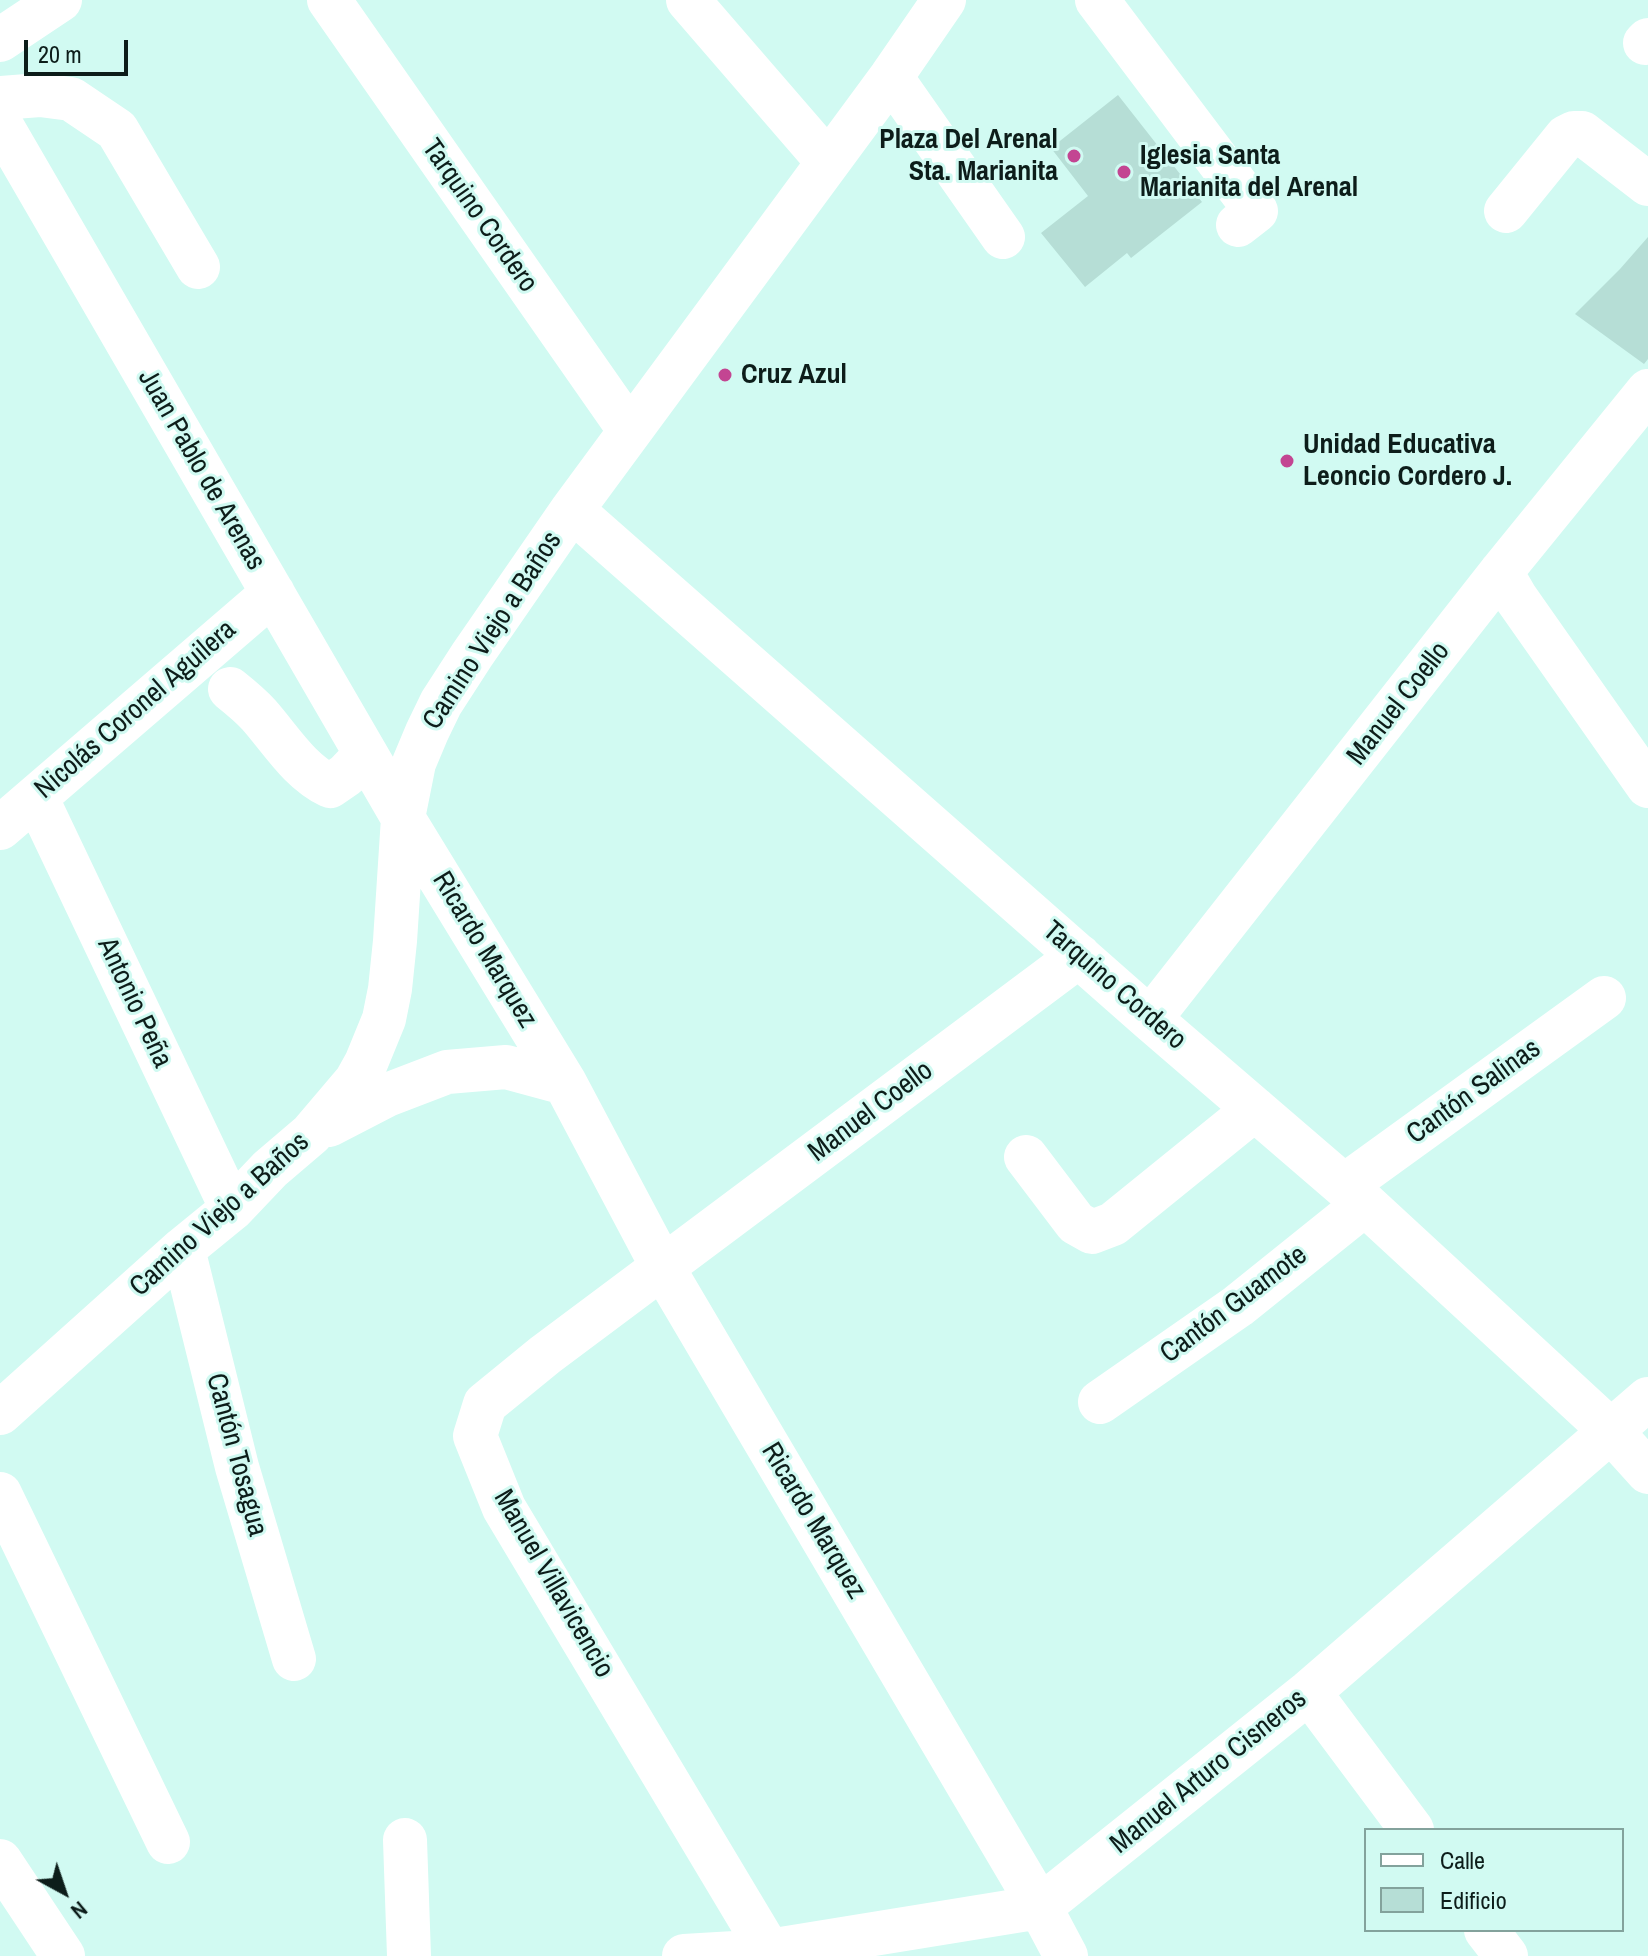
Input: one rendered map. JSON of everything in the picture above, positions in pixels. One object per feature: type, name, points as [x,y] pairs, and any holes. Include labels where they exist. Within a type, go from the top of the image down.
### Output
[{"type":"street","points":[[0,40],[60,0]]},
{"type":"street","name":"Tarquino Cordero","points":[[329,0],[630,431]]},
{"type":"street","points":[[688,0],[828,162]]},
{"type":"street","name":"Camino Viejo a Baños","points":[[0,1413],[232,1209],[270,1169],[311,1134],[356,1081],[384,1019],[395,941],[403,818],[414,763],[441,703],[572,510],[891,77],[944,0]]},
{"type":"street","points":[[1097,0],[1256,211],[1238,225]]},
{"type":"street","points":[[891,77],[1003,237]]},
{"type":"street","points":[[0,98],[40,95],[71,99],[117,130],[198,267]]},
{"type":"street","name":"Juan Pablo de Arenas","points":[[0,123],[403,818]]},
{"type":"street","points":[[1506,211],[1566,137],[1574,133],[1582,133],[1648,184]]},
{"type":"street","name":"Manuel Coello","points":[[1150,1019],[1501,572],[1648,391]]},
{"type":"street","name":"Tarquino Cordero","points":[[572,510],[1354,1195],[1611,1431],[1648,1472]]},
{"type":"street","points":[[1501,572],[1648,786]]},
{"type":"street","name":"Nicolás Coronel Aguilera","points":[[0,828],[273,593]]},
{"type":"street","points":[[230,689],[257,713],[281,744],[317,779],[330,786],[346,775],[366,754]]},
{"type":"street","name":"Antonio Peña","points":[[36,797],[232,1209]]},
{"type":"street","name":"Ricardo Marquez","points":[[403,818],[565,1083],[663,1268],[1066,1956]]},
{"type":"street","name":"Manuel Coello","points":[[663,1268],[1079,956]]},
{"type":"street","name":"Cantón Salinas","points":[[1354,1195],[1604,998]]},
{"type":"street","name":"Ricardo Marquez","points":[[311,1134],[387,1095],[447,1072],[506,1067],[565,1083]]},
{"type":"street","points":[[1026,1157],[1076,1223],[1092,1232],[1113,1224],[1255,1109]]},
{"type":"street","name":"Cantón Guamote","points":[[1100,1402],[1238,1306],[1354,1195]]},
{"type":"street","name":"Cantón Tosagua","points":[[183,1249],[237,1467],[294,1659]]},
{"type":"street","name":"Manuel Villavicencio","points":[[663,1268],[545,1355],[485,1404],[475,1436],[504,1508],[769,1951]]},
{"type":"street","name":"Manuel Arturo Cisneros","points":[[684,1956],[769,1951],[1040,1907],[1309,1692],[1648,1399]]},
{"type":"street","points":[[0,1494],[168,1842]]},
{"type":"street","points":[[1309,1692],[1411,1828]]},
{"type":"street","points":[[405,1840],[409,1956]]},
{"type":"street","points":[[0,1861],[63,1956]]},
{"type":"street","points":[[1488,1932],[1506,1956]]},
{"type":"building","name":"Iglesia Santa Marianita del Arenal","points":[[1118,95],[1202,202],[1131,258],[1127,253],[1085,287],[1041,233],[1088,196],[1051,148]]},
{"type":"building","points":[[1648,237],[1648,359],[1644,364],[1575,314]]},
{"type":"place","name":"Plaza Del Arenal Sta. Marianita","points":[[1074,156]]},
{"type":"place","name":"Iglesia Santa Marianita del Arenal","points":[[1124,172]]},
{"type":"place","name":"Cruz Azul","points":[[725,375]]},
{"type":"place","name":"Unidad Educativa Leoncio Cordero J.","points":[[1287,461]]}]
